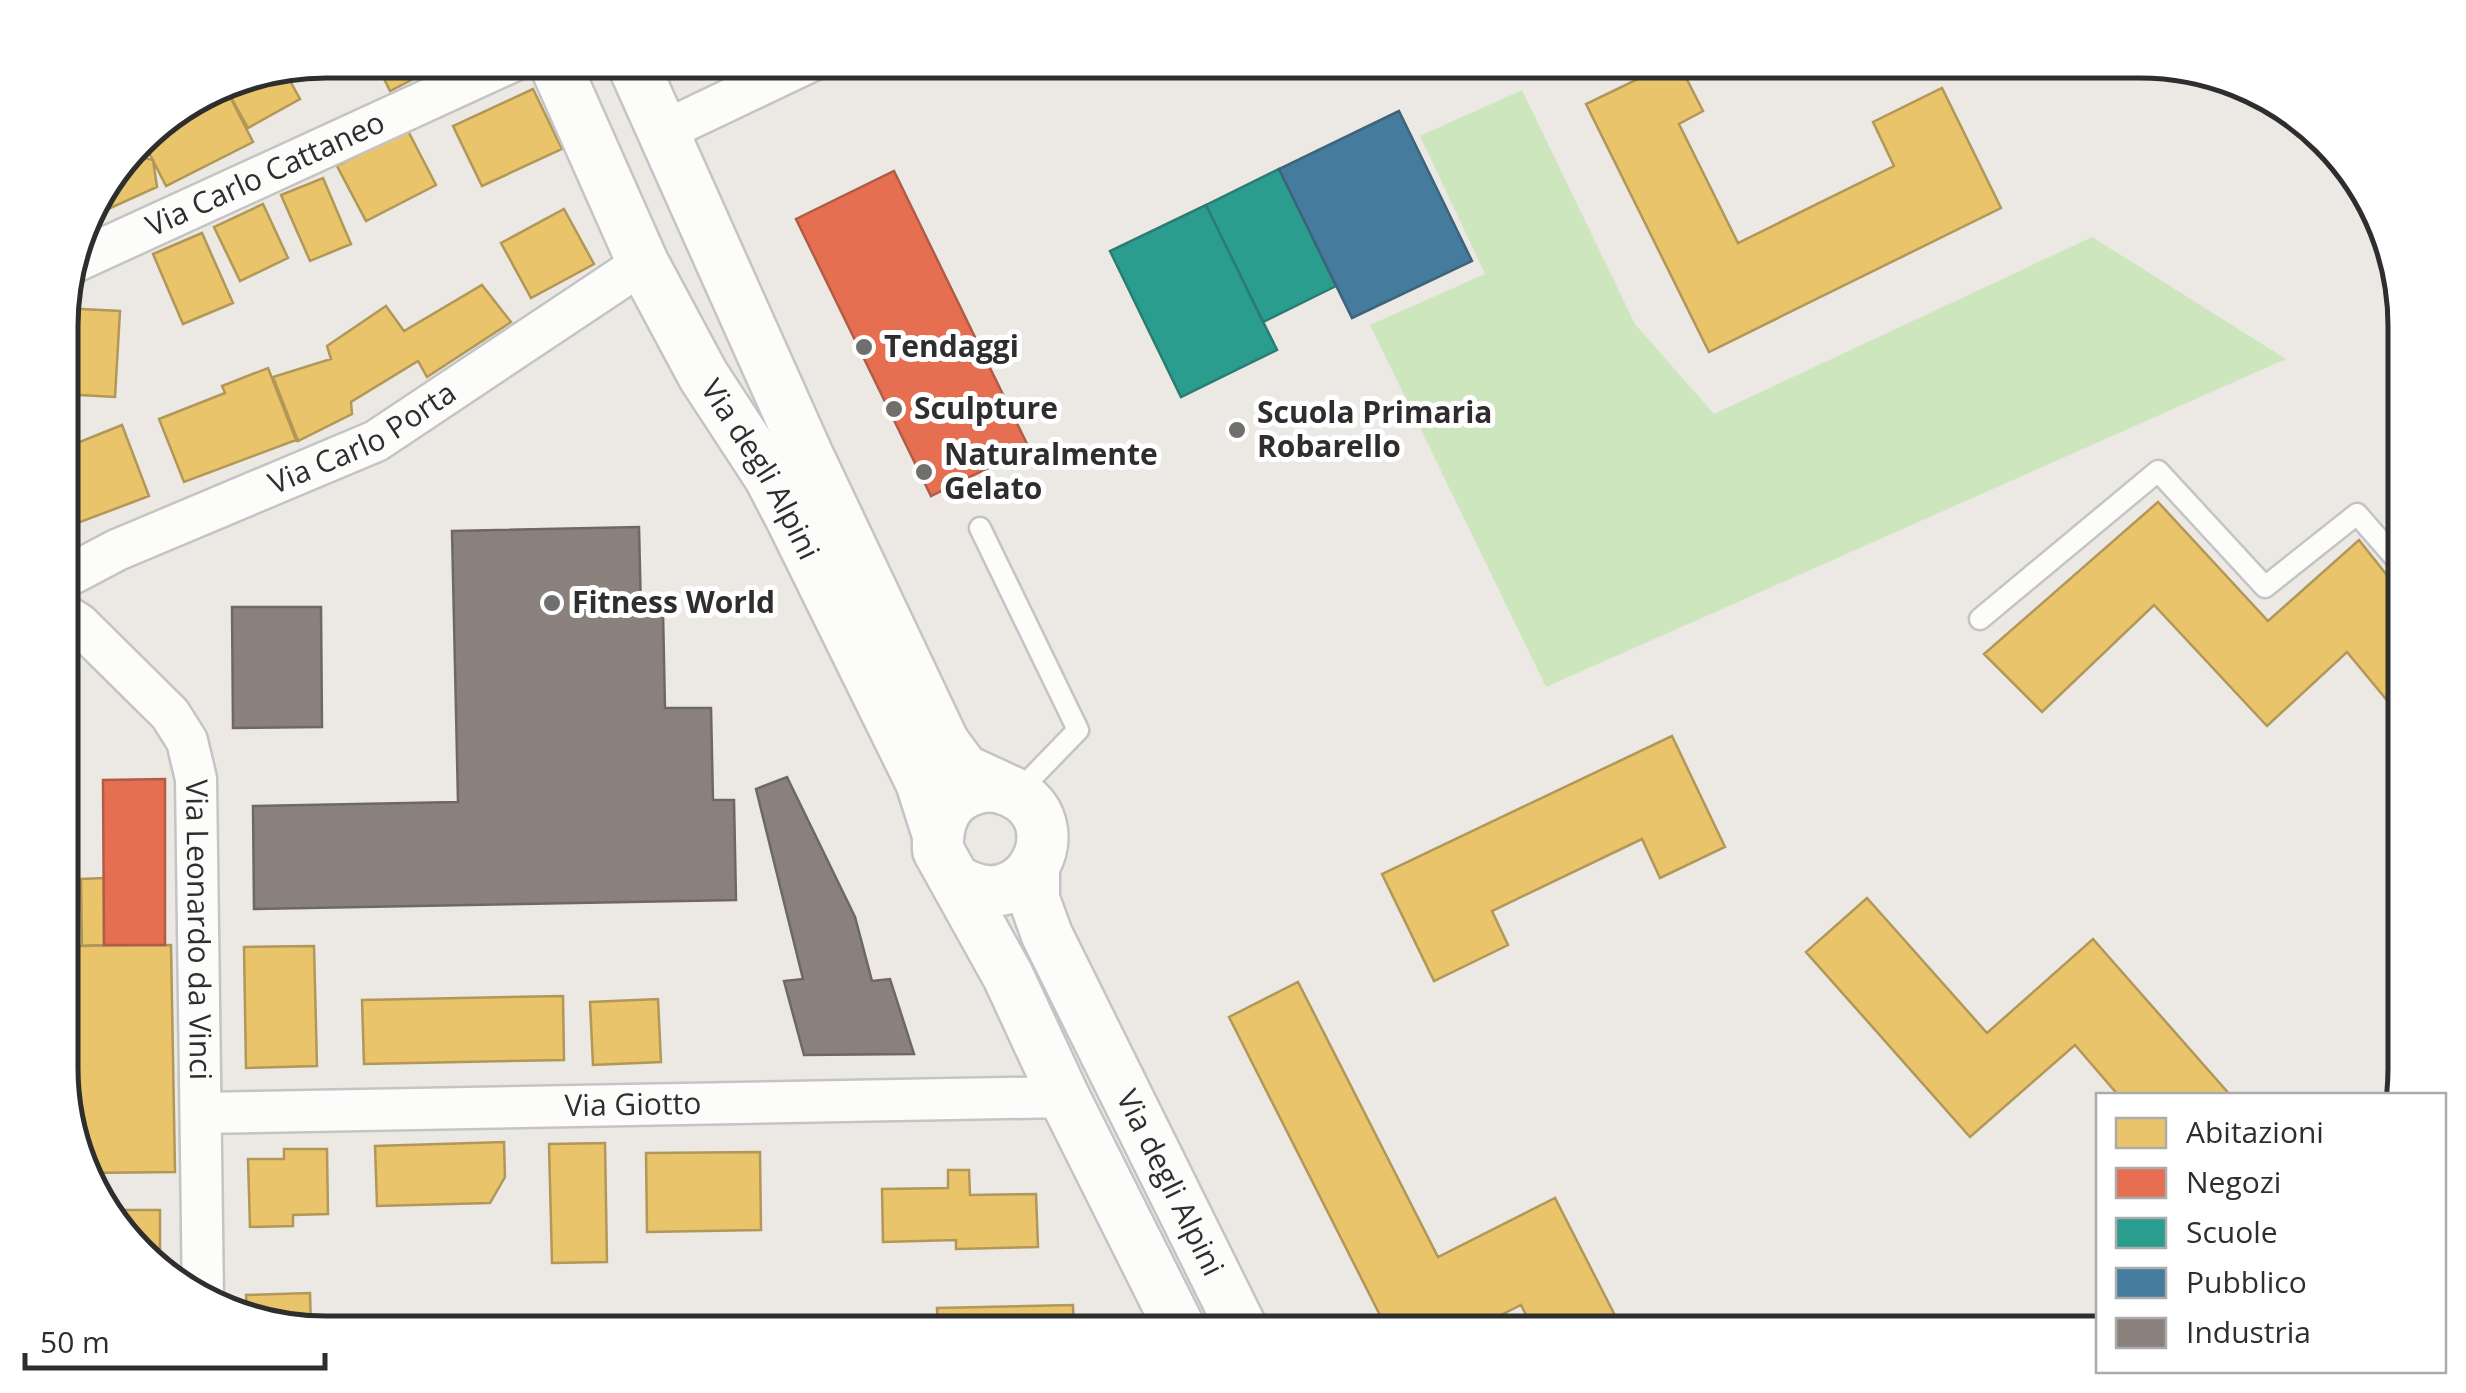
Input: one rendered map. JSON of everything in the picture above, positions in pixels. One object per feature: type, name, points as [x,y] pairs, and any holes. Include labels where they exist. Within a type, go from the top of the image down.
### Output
[{"type":"street","name":"Via Carlo Cattaneo","points":[[88,256],[476,78]]},
{"type":"street","name":"Via degli Alpini","points":[[561,78],[643,263],[703,375],[792,520],[921,782],[937,832]]},
{"type":"street","name":"Via degli Alpini","points":[[639,78],[808,456],[944,743],[964,770],[1009,790]]},
{"type":"street","points":[[664,131],[775,78]]},
{"type":"street","name":"Via Carlo Porta","points":[[78,571],[117,550],[376,441],[643,263]]},
{"type":"street","name":"Via Leonardo da Vinci","points":[[78,623],[170,714],[186,740],[196,779],[204,1283]]},
{"type":"street","points":[[956,880],[971,889],[988,892],[1006,890],[1022,882],[1034,869],[1043,839],[1039,820],[1030,805],[1009,790],[984,787],[967,792],[953,801],[942,816],[937,832],[938,850],[1008,976],[1173,1316]]},
{"type":"street","name":"Via degli Alpini","points":[[1034,869],[1034,899],[1046,935],[1235,1316]]},
{"type":"street","name":"Via Giotto","points":[[201,1112],[1064,1097]]},
{"type":"lane","points":[[1980,619],[2158,471],[2265,587],[2357,514],[2388,549]]},
{"type":"lane","points":[[980,528],[1078,730],[1009,790]]},
{"type":"green space","points":[[1522,90],[1635,324],[1714,414],[2092,237],[2286,359],[1546,687],[1370,325],[1485,274],[1420,136]]},
{"type":"building: Abitazioni","points":[[384,78],[415,78],[390,91]]},
{"type":"building: Abitazioni","points":[[1640,78],[1686,78],[1703,111],[1679,124],[1738,243],[1894,166],[1873,122],[1942,88],[2001,208],[1709,352],[1586,104]]},
{"type":"building: Abitazioni","points":[[290,80],[300,99],[248,128],[230,96]]},
{"type":"building: Abitazioni","points":[[533,89],[562,149],[482,186],[453,126]]},
{"type":"building: Abitazioni","points":[[230,96],[253,142],[166,186],[149,152],[188,119]]},
{"type":"building: Abitazioni","points":[[407,129],[436,185],[366,221],[337,166]]},
{"type":"building: Abitazioni","points":[[143,158],[153,160],[157,187],[106,210]]},
{"type":"building: Abitazioni","points":[[323,178],[351,244],[310,261],[281,195]]},
{"type":"building: Abitazioni","points":[[263,204],[288,258],[240,281],[214,227]]},
{"type":"building: Abitazioni","points":[[564,209],[594,264],[531,298],[501,243]]},
{"type":"building: Abitazioni","points":[[202,233],[233,303],[183,324],[153,254]]},
{"type":"building: Abitazioni","points":[[482,285],[511,322],[427,377],[418,361],[351,402],[352,414],[298,441],[273,377],[331,359],[327,346],[386,306],[404,331]]},
{"type":"building: Abitazioni","points":[[79,309],[120,311],[115,397],[78,395]]},
{"type":"building: Abitazioni","points":[[268,368],[296,440],[184,482],[159,419],[225,393],[222,386]]},
{"type":"building: Abitazioni","points":[[122,425],[149,496],[78,523],[78,443]]},
{"type":"building: Abitazioni","points":[[2158,502],[2268,621],[2359,540],[2388,577],[2388,701],[2347,652],[2267,726],[2154,605],[2042,712],[1984,654]]},
{"type":"building: Abitazioni","points":[[1672,736],[1725,847],[1660,878],[1642,839],[1492,911],[1508,945],[1434,981],[1382,874]]},
{"type":"building: Abitazioni","points":[[104,878],[104,945],[82,946],[81,879]]},
{"type":"building: Abitazioni","points":[[1867,898],[1987,1033],[2093,939],[2228,1093],[2116,1093],[2075,1045],[1970,1137],[1806,952]]},
{"type":"building: Abitazioni","points":[[171,945],[175,1172],[101,1173],[96,1163],[80,1100],[78,946]]},
{"type":"building: Abitazioni","points":[[314,946],[317,1066],[246,1068],[244,947]]},
{"type":"building: Abitazioni","points":[[1298,982],[1438,1257],[1555,1198],[1615,1315],[1526,1315],[1521,1305],[1500,1315],[1380,1315],[1229,1017]]},
{"type":"building: Abitazioni","points":[[563,996],[564,1060],[364,1064],[362,1000]]},
{"type":"building: Abitazioni","points":[[658,999],[661,1062],[593,1065],[590,1002]]},
{"type":"building: Abitazioni","points":[[504,1142],[505,1177],[490,1203],[377,1206],[375,1146]]},
{"type":"building: Abitazioni","points":[[605,1143],[607,1262],[552,1263],[549,1144]]},
{"type":"building: Abitazioni","points":[[284,1149],[327,1149],[328,1214],[293,1215],[293,1226],[250,1227],[248,1159],[284,1159]]},
{"type":"building: Abitazioni","points":[[760,1152],[761,1230],[647,1232],[646,1153]]},
{"type":"building: Abitazioni","points":[[948,1170],[969,1170],[970,1195],[1036,1194],[1038,1247],[956,1249],[956,1240],[883,1242],[882,1189],[948,1188]]},
{"type":"building: Abitazioni","points":[[123,1210],[160,1210],[160,1252]]},
{"type":"building: Abitazioni","points":[[310,1293],[311,1315],[261,1307],[246,1302],[246,1295]]},
{"type":"building: Abitazioni","points":[[1073,1305],[1073,1316],[937,1316],[937,1308]]},
{"type":"building: Negozi","points":[[894,171],[1029,448],[931,496],[796,219]]},
{"type":"building: Negozi","points":[[165,779],[165,945],[104,945],[103,780]]},
{"type":"building: Scuole","points":[[1279,169],[1336,286],[1263,322],[1206,205]]},
{"type":"building: Scuole","points":[[1206,205],[1277,350],[1181,397],[1110,251]]},
{"type":"building: Pubblico","points":[[1399,111],[1472,261],[1352,318],[1279,169]]},
{"type":"building: Industria","points":[[639,527],[641,613],[663,612],[665,708],[711,708],[713,800],[734,800],[736,900],[254,909],[253,806],[458,802],[452,531]]},
{"type":"building: Industria","points":[[232,607],[321,607],[322,727],[233,728]]},
{"type":"building: Industria","points":[[787,777],[855,917],[872,981],[890,979],[914,1054],[804,1055],[784,981],[803,979],[756,789]]},
{"type":"place","name":"Tendaggi","points":[[864,347]]},
{"type":"place","name":"Sculpture","points":[[894,409]]},
{"type":"place","name":"Scuola Primaria Robarello","points":[[1237,430]]},
{"type":"place","name":"Naturalmente Gelato","points":[[924,472]]},
{"type":"place","name":"Fitness World","points":[[552,603]]}]
